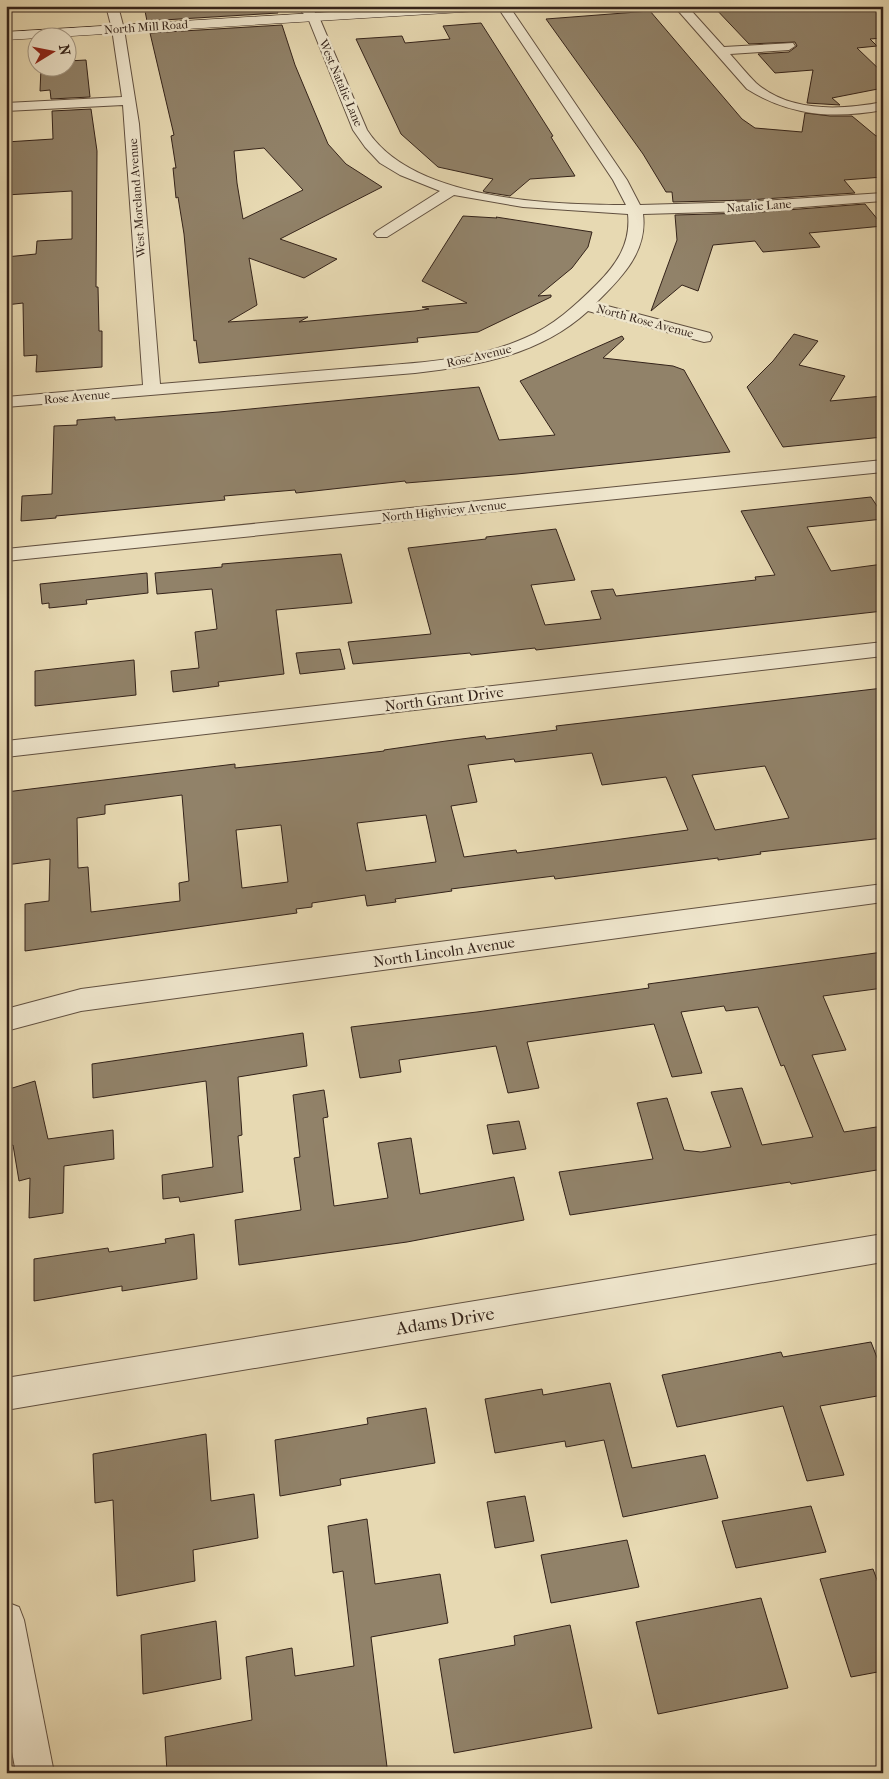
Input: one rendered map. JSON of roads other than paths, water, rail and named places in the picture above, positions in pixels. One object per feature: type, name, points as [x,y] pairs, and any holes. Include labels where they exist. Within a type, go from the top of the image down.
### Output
[{"type":"street","name":"West Moreland Avenue","points":[[112,6],[118,29],[132,124],[152,390]]},
{"type":"street","name":"West Natalie Lane","points":[[302,6],[315,12],[360,130],[371,147],[406,173],[450,191],[536,205],[635,212]]},
{"type":"street","name":"North Mill Road","points":[[6,36],[118,29],[315,12],[495,6]]},
{"type":"street","name":"Rose Avenue","points":[[6,402],[460,363],[497,354],[538,339],[565,322],[586,305],[623,266],[636,232],[635,212],[623,185],[503,6]]},
{"type":"street","points":[[680,6],[752,86],[764,95],[786,105],[832,111],[854,111],[883,106]]},
{"type":"street","points":[[720,51],[788,46]]},
{"type":"street","points":[[6,107],[128,101]]},
{"type":"street","points":[[382,234],[450,191]]},
{"type":"street","name":"Natalie Lane","points":[[635,212],[692,211],[883,197]]},
{"type":"street","name":"North Rose Avenue","points":[[586,305],[704,337]]},
{"type":"street","name":"North Highview Avenue","points":[[6,555],[883,466]]},
{"type":"street","name":"North Grant Drive","points":[[6,749],[883,649]]},
{"type":"street","name":"North Lincoln Avenue","points":[[6,1020],[81,1000],[883,893]]},
{"type":"street","name":"Adams Drive","points":[[6,1394],[883,1248]]},
{"type":"street","points":[[6,1620],[34,1773]]}]
